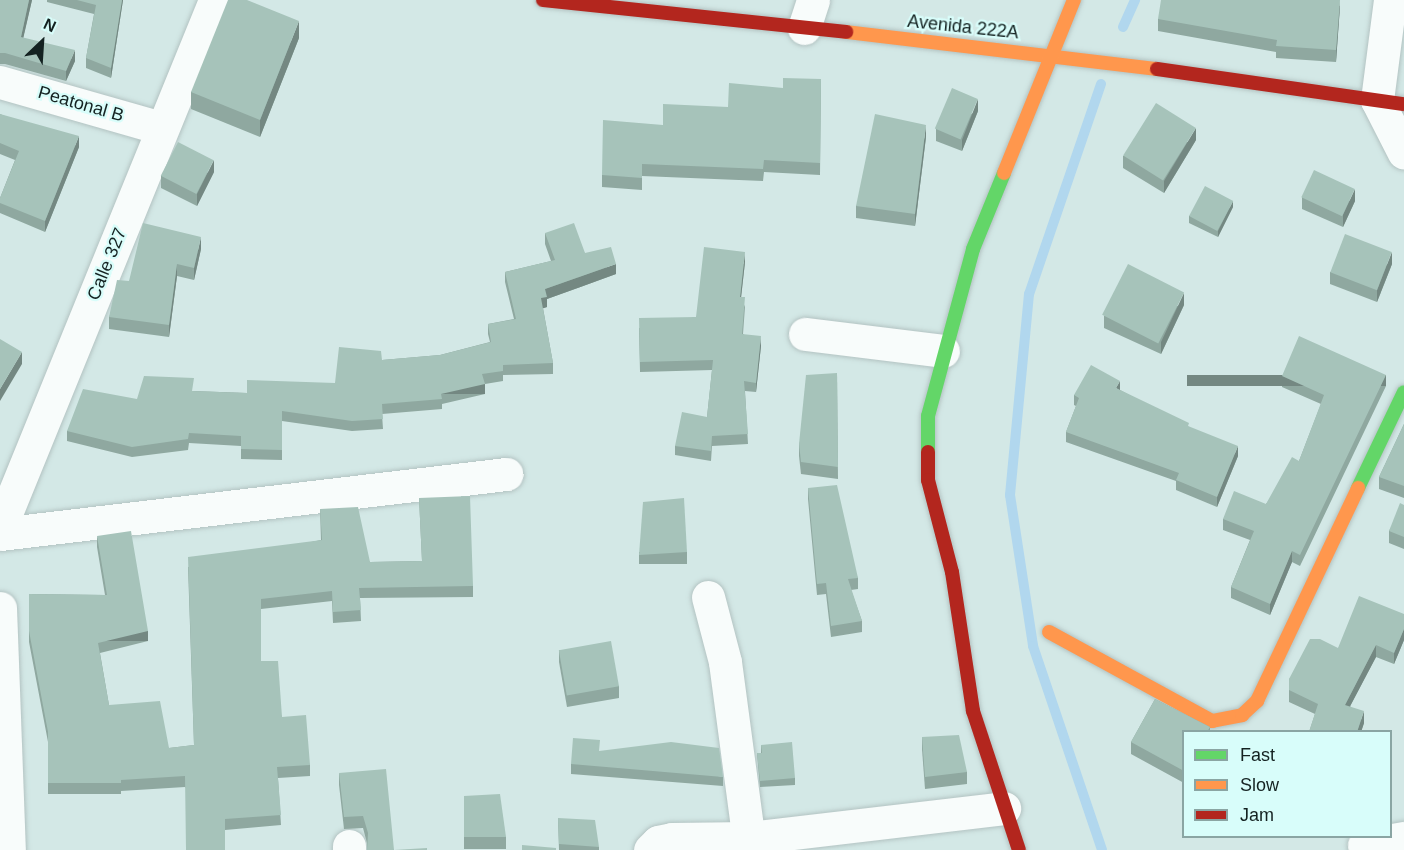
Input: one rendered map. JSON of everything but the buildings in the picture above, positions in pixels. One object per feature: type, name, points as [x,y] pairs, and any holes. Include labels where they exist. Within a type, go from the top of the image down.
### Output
[{"type":"street","name":"Calle 327","points":[[0,528],[215,0]]},
{"type":"street","name":"Avenida 222A","points":[[543,0],[809,14],[1051,54],[1390,102]]},
{"type":"street","points":[[1019,850],[973,711],[952,572],[928,480],[928,416],[943,351],[973,249],[1074,0]]},
{"type":"street","points":[[1390,0],[1390,102],[1404,153]]},
{"type":"street","name":"Peatonal B","points":[[0,81],[162,128]]},
{"type":"street","points":[[806,334],[943,351]]},
{"type":"street","points":[[1049,632],[1212,721],[1242,715],[1257,701],[1404,392]]},
{"type":"street","points":[[0,534],[506,474]]},
{"type":"street","points":[[708,597],[725,662],[750,844]]},
{"type":"street","points":[[0,608],[9,850]]},
{"type":"street","points":[[650,850],[658,842],[672,839],[750,844],[1004,808]]},
{"type":"street","points":[[1364,845],[1404,838]]},
{"type":"waterway","points":[[1123,27],[1135,0]]},
{"type":"waterway","points":[[1101,84],[1029,294],[1010,495],[1033,646],[1102,850]]},
{"type":"traffic: fast","points":[[928,452],[928,416],[973,249],[1004,173]]},
{"type":"traffic: fast","points":[[1358,488],[1404,392]]},
{"type":"traffic: slow","points":[[1004,173],[1074,0]]},
{"type":"traffic: slow","points":[[846,32],[1157,69]]},
{"type":"traffic: slow","points":[[1049,632],[1212,721],[1242,715],[1257,701],[1358,488]]},
{"type":"traffic: jam","points":[[543,0],[846,32]]},
{"type":"traffic: jam","points":[[1157,69],[1404,104]]},
{"type":"traffic: jam","points":[[928,452],[928,480],[952,572],[973,711],[1019,850]]}]
